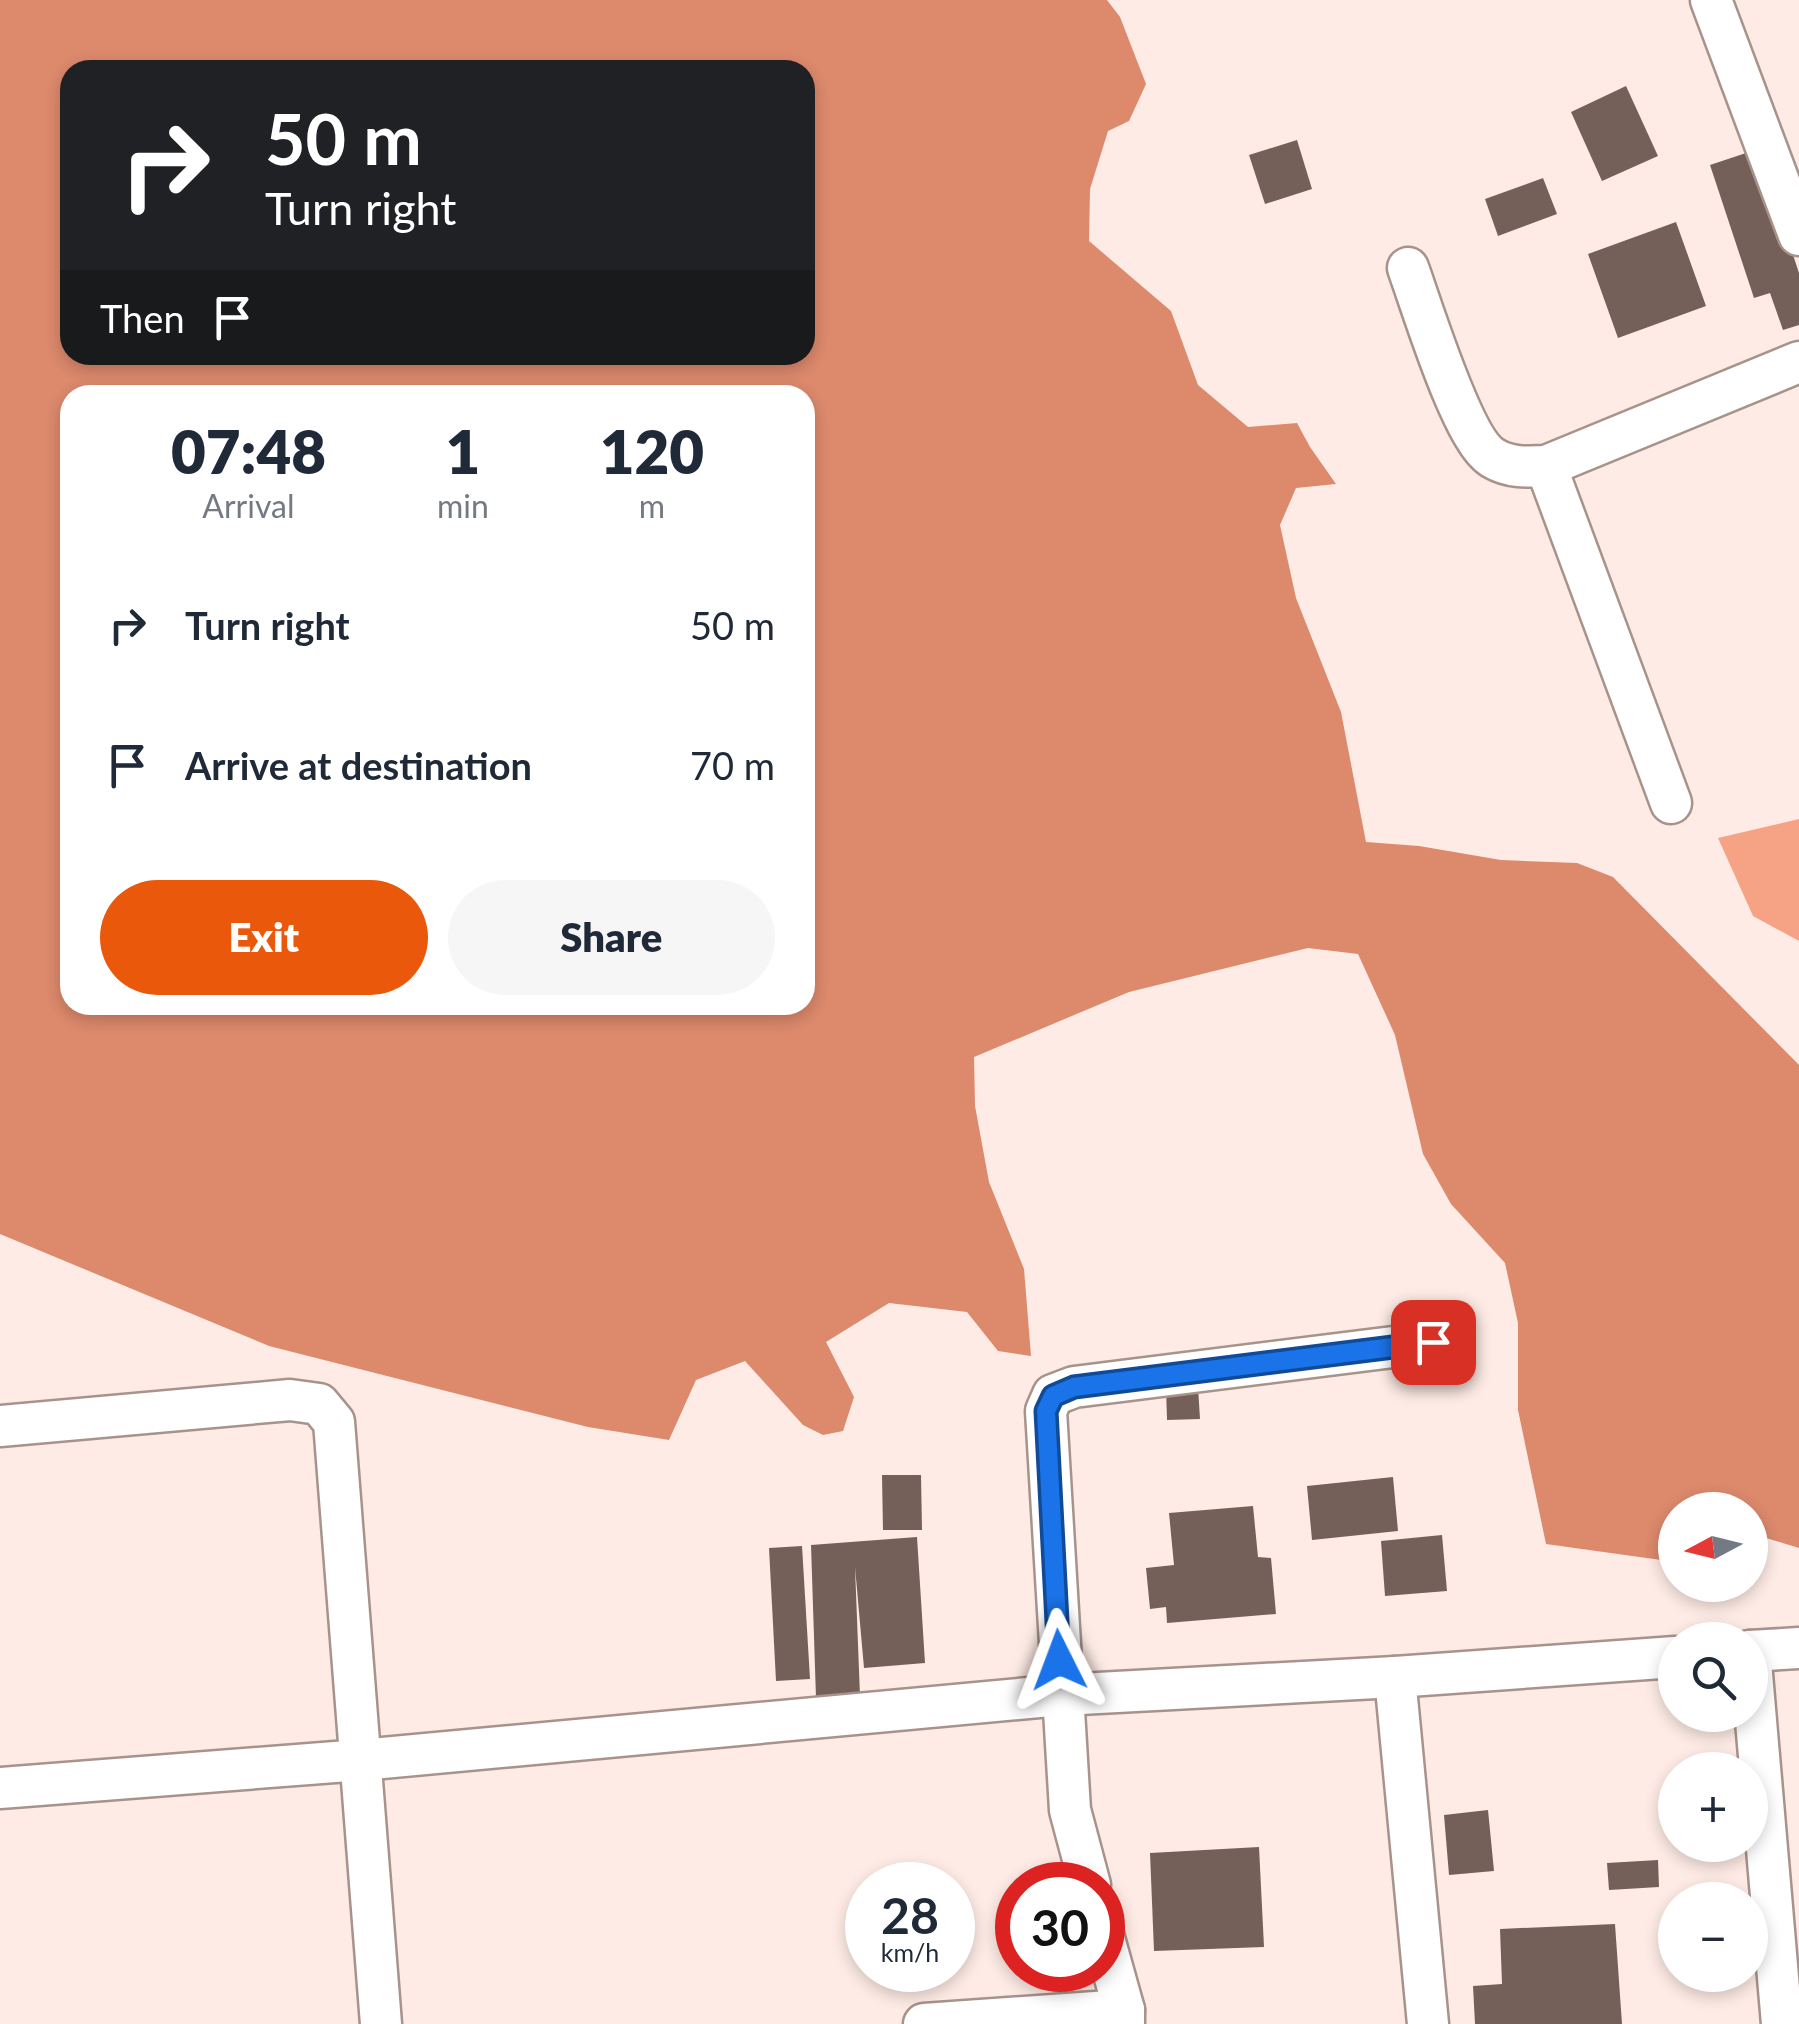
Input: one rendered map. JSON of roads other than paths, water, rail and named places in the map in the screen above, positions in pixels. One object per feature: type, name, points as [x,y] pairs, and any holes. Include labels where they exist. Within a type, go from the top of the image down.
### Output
[{"type":"street","points":[[1711,0],[1799,235]]},
{"type":"street","points":[[1408,268],[1470,434],[1491,458],[1518,468],[1546,466],[1799,362]]},
{"type":"street","points":[[1546,466],[1672,803]]},
{"type":"street","points":[[1084,1862],[1070,1810],[1061,1696],[1046,1411],[1053,1396],[1074,1387],[1433,1342]]},
{"type":"street","points":[[0,1426],[290,1400],[318,1404],[334,1422],[380,2024]]},
{"type":"street","points":[[1768,1651],[1799,1648]]},
{"type":"street","points":[[0,1788],[361,1760],[1061,1696],[1658,1658]]},
{"type":"street","points":[[1395,1677],[1428,2024]]},
{"type":"street","points":[[1757,1732],[1782,2024]]},
{"type":"street","points":[[924,2024],[1124,2017],[1118,1992]]}]
